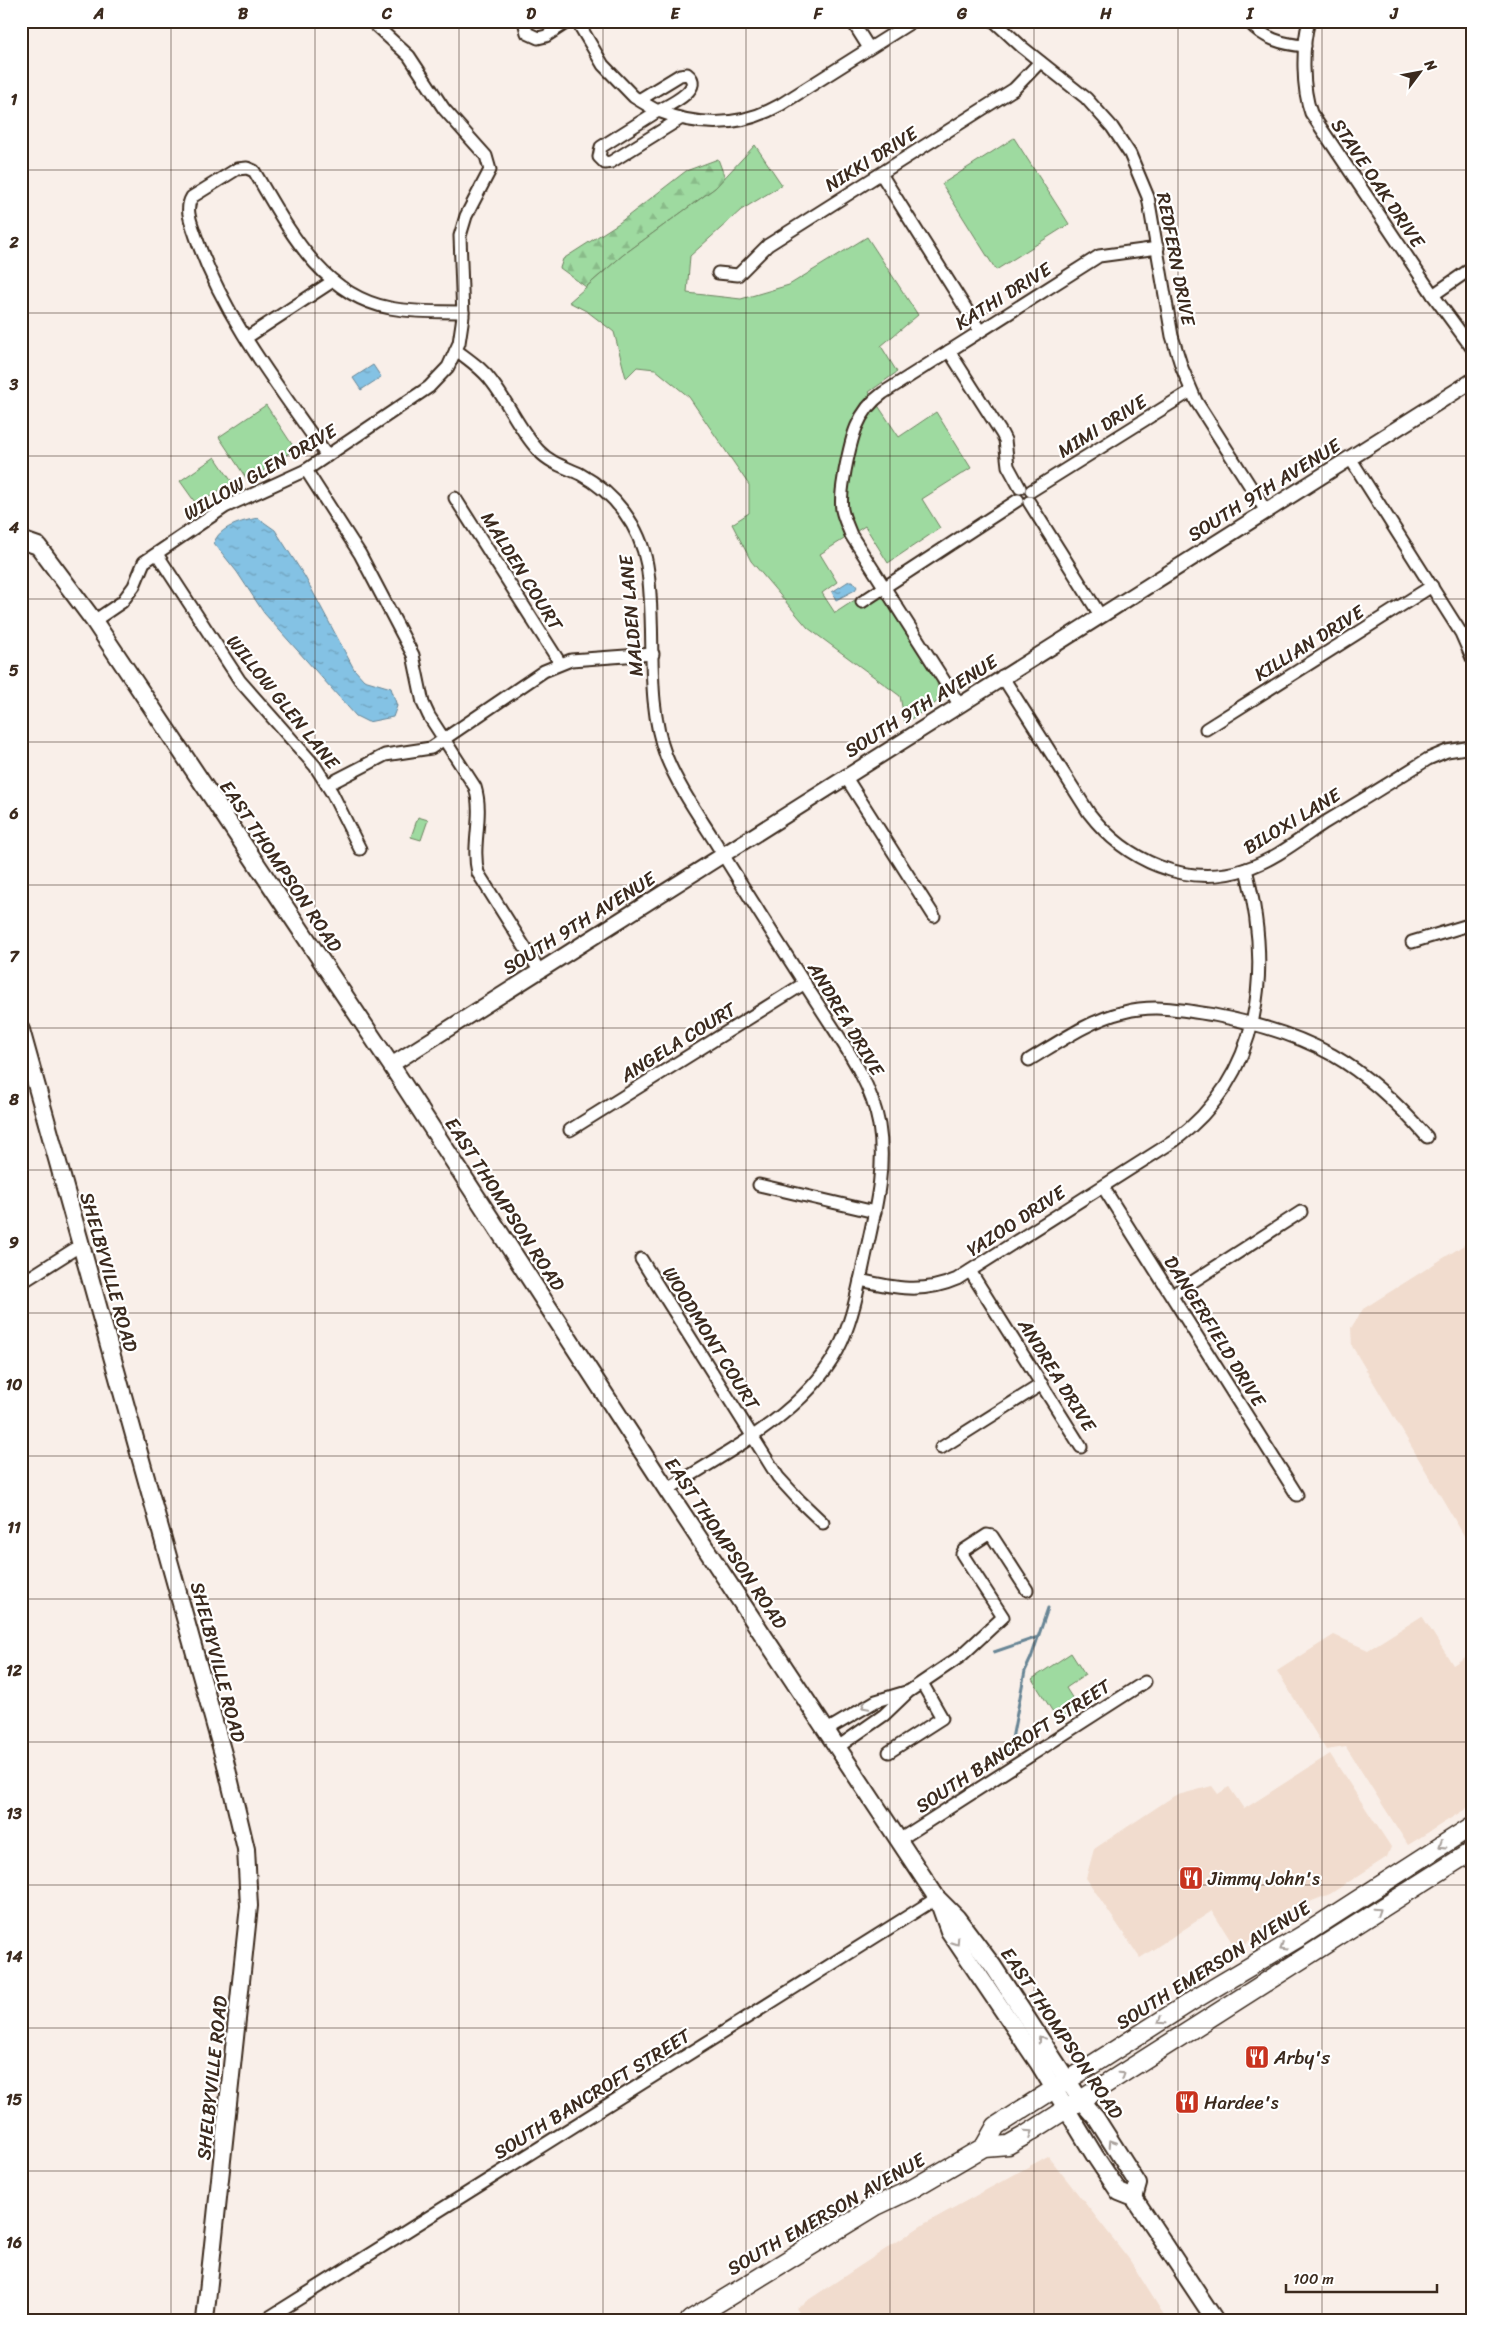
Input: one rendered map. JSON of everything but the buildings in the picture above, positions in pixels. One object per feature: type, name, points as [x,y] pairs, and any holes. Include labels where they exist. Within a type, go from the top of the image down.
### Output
[{"type":"main road","name":"EAST THOMPSON ROAD","points":[[25,540],[38,546],[49,558],[94,621],[391,1065],[667,1490],[937,1898],[949,1931],[1074,2105],[1120,2192],[1134,2198],[1215,2320]]},
{"type":"main road","name":"SHELBYVILLE ROAD","points":[[21,1030],[236,1804],[247,1858],[248,1926],[205,2320]]},
{"type":"main road","name":"SOUTH EMERSON AVENUE","points":[[984,2147],[996,2126],[1190,2002],[1310,1930],[1472,1826]]},
{"type":"main road","name":"SOUTH EMERSON AVENUE","points":[[690,2320],[849,2221],[912,2189],[984,2147],[1008,2146],[1472,1850]]},
{"type":"street","name":"WILLOW GLEN DRIVE","points":[[94,621],[122,602],[134,586],[144,562],[225,508],[306,470],[429,387],[443,374],[456,350],[461,334],[463,312],[460,236],[466,216],[490,170],[486,156],[444,109],[409,56],[371,21]]},
{"type":"street","points":[[524,21],[527,33],[538,38],[544,37],[568,21]]},
{"type":"street","points":[[576,21],[608,71],[639,100],[658,111],[680,119],[713,123],[740,120],[780,105],[870,48],[897,25],[913,21]]},
{"type":"street","points":[[852,21],[870,48]]},
{"type":"street","name":"REDFERN DRIVE","points":[[994,21],[1040,62],[1086,98],[1118,134],[1144,184],[1158,248],[1174,345],[1191,391],[1266,511]]},
{"type":"street","points":[[1248,21],[1265,36],[1277,42],[1305,46]]},
{"type":"street","name":"STAVE OAK DRIVE","points":[[1309,21],[1305,46],[1305,88],[1311,112],[1433,295],[1472,348]]},
{"type":"street","name":"NIKKI DRIVE","points":[[718,273],[738,275],[768,245],[1014,89],[1040,62]]},
{"type":"street","points":[[639,100],[680,75],[690,76],[693,84],[690,91],[601,147],[598,155],[602,161],[612,162],[680,119]]},
{"type":"street","points":[[326,456],[246,338],[209,272],[189,214],[189,203],[194,196],[234,170],[250,169],[254,171],[297,242],[312,261],[333,281],[356,296],[390,308],[417,311],[463,312]]},
{"type":"street","points":[[881,174],[980,331]]},
{"type":"street","name":"KATHI DRIVE","points":[[884,586],[851,535],[845,520],[841,501],[853,433],[863,412],[876,398],[1098,256],[1158,248]]},
{"type":"street","points":[[1433,295],[1472,268]]},
{"type":"street","points":[[246,338],[333,281]]},
{"type":"street","name":"MALDEN LANE","points":[[456,350],[481,369],[494,383],[540,453],[557,466],[576,472],[597,484],[624,511],[636,531],[647,568],[656,720],[662,744],[675,775],[722,854]]},
{"type":"street","points":[[949,351],[1002,434],[1005,440],[1008,466],[1024,495],[1100,615]]},
{"type":"street","name":"SOUTH 9TH AVENUE","points":[[391,1065],[1002,676],[1472,381]]},
{"type":"street","name":"MIMI DRIVE","points":[[862,602],[1024,495],[1191,391]]},
{"type":"street","points":[[1350,458],[1461,633],[1472,658]]},
{"type":"street","points":[[306,470],[360,554],[413,655],[423,703],[433,725],[475,787],[480,816],[475,855],[478,873],[539,970]]},
{"type":"street","name":"MALDEN COURT","points":[[455,498],[560,663]]},
{"type":"street","name":"WILLOW GLEN LANE","points":[[157,554],[240,681],[310,758],[327,785],[360,849]]},
{"type":"street","points":[[884,586],[959,704]]},
{"type":"street","name":"KILLIAN DRIVE","points":[[1206,729],[1432,586]]},
{"type":"street","name":"WILLOW GLEN LANE","points":[[327,785],[385,756],[426,750],[443,741],[544,671],[560,663],[571,660],[653,654]]},
{"type":"street","name":"BILOXI LANE","points":[[1002,676],[1089,813],[1114,841],[1150,863],[1181,873],[1219,874],[1246,869],[1275,854],[1428,759],[1447,751],[1472,747]]},
{"type":"street","points":[[845,776],[934,916]]},
{"type":"street","name":"ANDREA DRIVE","points":[[722,854],[854,1061],[875,1108],[880,1134],[882,1164],[875,1212],[860,1280]]},
{"type":"street","name":"YAZOO DRIVE","points":[[860,1280],[896,1288],[920,1289],[947,1283],[970,1271],[1182,1135],[1213,1106],[1236,1072],[1247,1046],[1257,1000],[1260,962],[1257,915],[1246,869]]},
{"type":"street","points":[[1412,942],[1472,924]]},
{"type":"street","name":"ANGELA COURT","points":[[570,1130],[805,983]]},
{"type":"street","points":[[1029,1060],[1099,1020],[1117,1014],[1144,1008],[1191,1011],[1252,1023],[1293,1036],[1340,1058],[1379,1086],[1399,1105],[1427,1137]]},
{"type":"street","points":[[759,1185],[875,1212]]},
{"type":"street","name":"DANGERFIELD DRIVE","points":[[1103,1187],[1297,1495]]},
{"type":"street","points":[[1172,1295],[1301,1212]]},
{"type":"street","points":[[21,1283],[81,1245]]},
{"type":"street","name":"WOODMONT COURT","points":[[641,1259],[778,1476],[823,1523]]},
{"type":"street","name":"ANDREA DRIVE","points":[[970,1271],[1081,1447]]},
{"type":"street","points":[[667,1490],[782,1415],[804,1397],[828,1368],[837,1352],[850,1322],[860,1280]]},
{"type":"street","points":[[940,1448],[1042,1384]]},
{"type":"street","points":[[838,1747],[884,1715],[908,1692],[961,1656],[1003,1617],[962,1554],[964,1550],[987,1535],[992,1536],[1027,1590]]},
{"type":"street","name":"SOUTH BANCROFT STREET","points":[[899,1840],[1145,1682]]},
{"type":"street","points":[[889,1752],[942,1718],[922,1683]]},
{"type":"street","points":[[827,1730],[876,1701],[908,1692]]},
{"type":"street","name":"SOUTH BANCROFT STREET","points":[[265,2320],[937,1898]]},
{"type":"shaded area","points":[[1472,1240],[1472,1549],[1352,1346],[1351,1328],[1363,1309]]},
{"type":"shaded area","points":[[1422,1616],[1453,1665],[1472,1653],[1472,1805],[1408,1845],[1346,1747],[1326,1750],[1277,1671],[1334,1635],[1368,1650]]},
{"type":"shaded area","points":[[1330,1754],[1391,1847],[1387,1857],[1330,1894],[1307,1903],[1236,1949],[1212,1911],[1140,1958],[1086,1878],[1094,1849],[1174,1796],[1212,1786],[1218,1794],[1229,1787],[1244,1809]]},
{"type":"shaded area","points":[[1048,2156],[1129,2259],[1167,2320],[804,2320],[796,2308],[924,2224]]},
{"type":"green space","points":[[1014,138],[1069,224],[996,270],[942,184]]},
{"type":"green space","points":[[755,145],[782,185],[741,210],[690,256],[687,293],[741,299],[789,285],[867,237],[918,315],[881,346],[897,372],[869,392],[899,437],[936,412],[971,468],[922,499],[940,528],[888,563],[865,526],[820,554],[837,582],[822,593],[835,613],[876,586],[937,682],[940,700],[905,723],[900,696],[808,628],[751,561],[732,524],[749,513],[749,485],[689,397],[655,369],[637,367],[626,378],[614,332],[588,312],[569,302],[623,255],[715,188]]},
{"type":"green space","points":[[718,159],[725,178],[715,188],[623,255],[586,287],[560,268],[563,259],[619,223],[686,171]]},
{"type":"green space","points":[[266,405],[295,449],[248,481],[219,437]]},
{"type":"green space","points":[[215,457],[232,482],[197,505],[180,481]]},
{"type":"green space","points":[[418,817],[428,820],[421,840],[411,837]]},
{"type":"green space","points":[[1071,1653],[1085,1675],[1066,1688],[1078,1707],[1058,1720],[1032,1679]]},
{"type":"water","points":[[373,365],[381,377],[361,390],[353,378]]},
{"type":"water","points":[[258,518],[275,530],[305,577],[354,669],[364,680],[391,688],[397,706],[393,717],[368,722],[356,716],[264,613],[237,572],[214,543],[217,537],[226,529],[238,523]]},
{"type":"water","points":[[849,581],[853,581],[857,587],[855,590],[836,600],[832,592]]},
{"type":"waterway","points":[[997,1762],[1007,1752],[1011,1744],[1025,1671],[1048,1608]]},
{"type":"waterway","points":[[994,1652],[1038,1637]]},
{"type":"place","name":"Jimmy John's","points":[[1191,1878]]},
{"type":"place","name":"Arby's","points":[[1257,2057]]},
{"type":"place","name":"Hardee's","points":[[1187,2102]]}]
